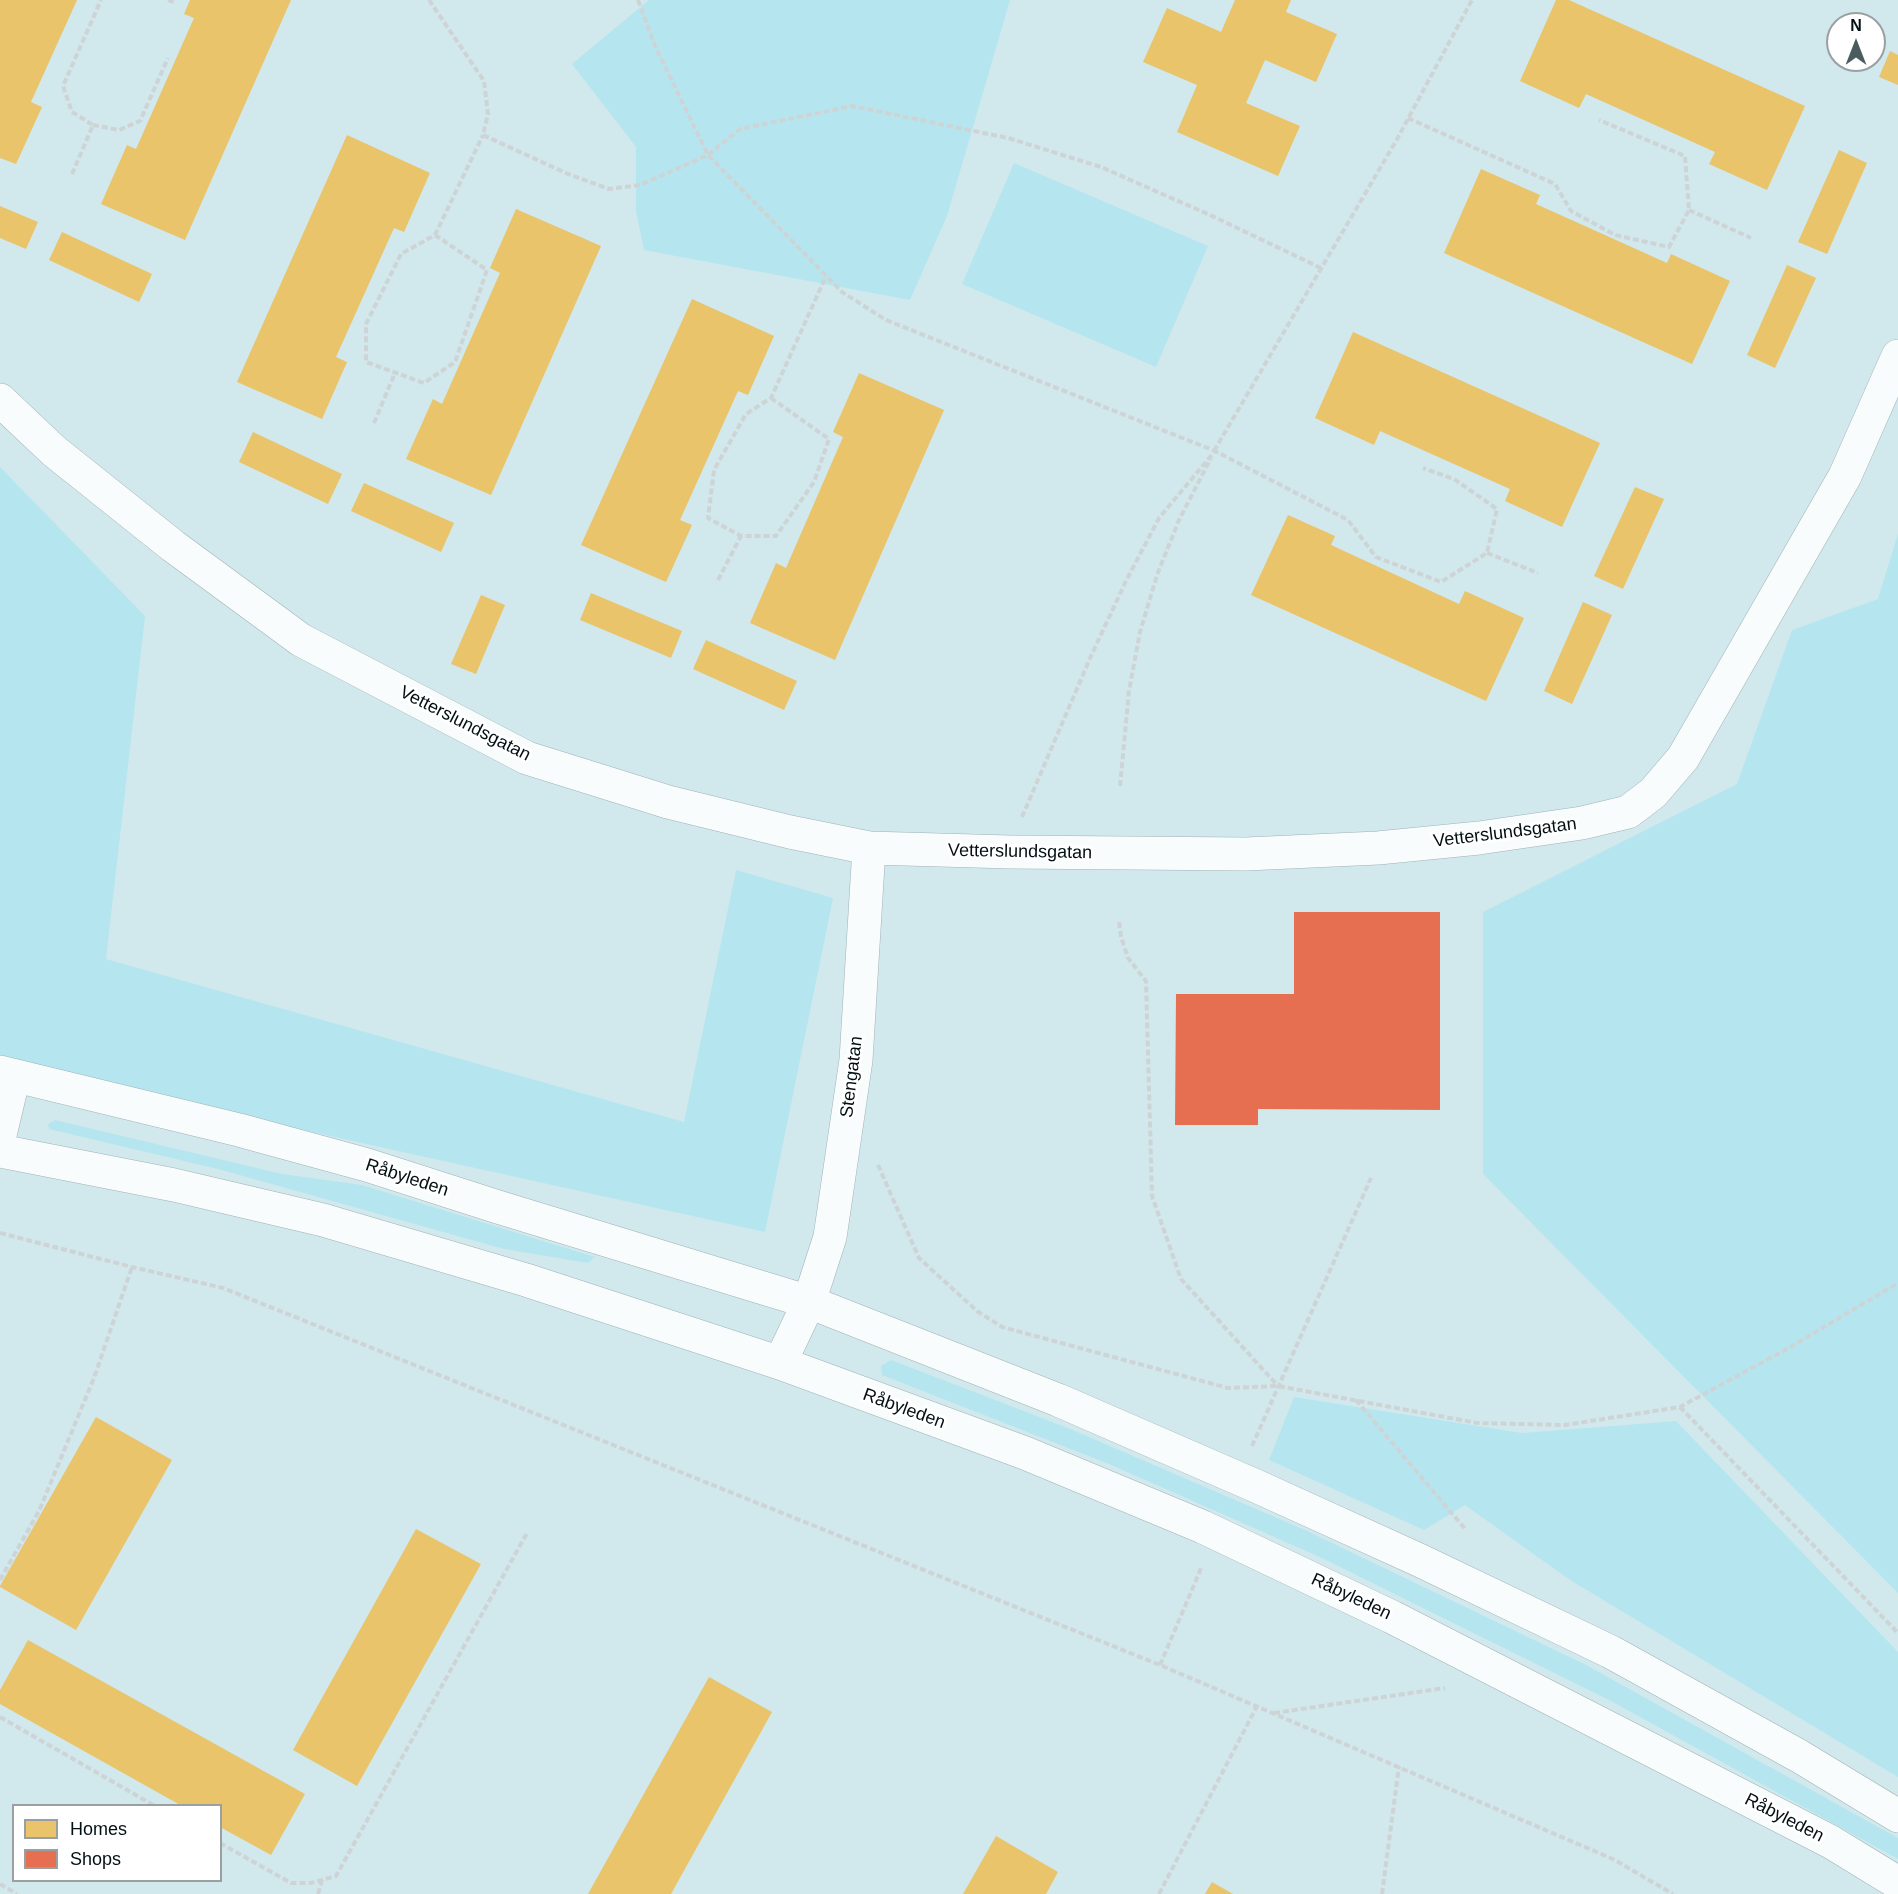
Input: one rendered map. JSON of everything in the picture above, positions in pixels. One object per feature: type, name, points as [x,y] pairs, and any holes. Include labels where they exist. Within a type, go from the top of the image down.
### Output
[{"type":"main road","name":"Vetterslundsgatan","points":[[0,400],[54,451],[173,546],[301,640],[527,758],[668,802],[790,832],[869,848],[1246,854],[1378,848],[1582,823],[1628,812],[1653,793],[1683,759],[1845,476],[1898,356]]},
{"type":"main road","name":"Stengatan","points":[[809,1302],[830,1237],[856,1060],[869,848]]},
{"type":"main road","points":[[0,1135],[7,1074]]},
{"type":"main road","name":"Råbyleden","points":[[7,1074],[239,1130],[367,1165],[809,1302],[1058,1400],[1419,1560],[1611,1652],[1799,1756],[1898,1816]]},
{"type":"main road","name":"Råbyleden","points":[[0,1151],[174,1185],[323,1220],[526,1280],[780,1363],[1025,1454],[1203,1527],[1392,1617],[1831,1842],[1898,1883]]},
{"type":"main road","points":[[780,1363],[809,1302]]},
{"type":"path","points":[[101,0],[63,86],[72,112],[93,125],[119,130],[140,122],[168,58]]},
{"type":"path","points":[[168,0],[176,3]]},
{"type":"path","points":[[429,0],[484,81],[488,114],[483,135],[435,235],[401,254],[366,324],[366,362],[424,383],[455,362],[487,270],[435,235]]},
{"type":"path","points":[[638,0],[655,46],[708,155],[842,292],[886,320],[1215,451],[1348,520],[1376,557],[1441,582],[1487,553],[1497,509],[1454,479],[1423,468]]},
{"type":"path","points":[[1120,786],[1129,691],[1140,632],[1157,575],[1179,520],[1215,451],[1408,118],[1472,0]]},
{"type":"path","points":[[483,135],[568,174],[609,189],[640,185],[708,155],[740,129],[852,106],[1008,138],[1101,166],[1322,268]]},
{"type":"path","points":[[1408,118],[1555,184],[1571,211],[1615,235],[1669,247],[1689,210],[1685,156],[1599,120]]},
{"type":"path","points":[[72,174],[93,125]]},
{"type":"path","points":[[1689,210],[1751,238]]},
{"type":"path","points":[[771,398],[829,439],[814,482],[776,536],[741,536],[708,518],[714,470],[746,414],[771,398],[826,276]]},
{"type":"path","points":[[374,423],[395,373]]},
{"type":"path","points":[[1010,852],[1023,813],[1126,581],[1159,518],[1215,451]]},
{"type":"path","points":[[718,580],[741,536]]},
{"type":"path","points":[[1487,553],[1538,573]]},
{"type":"path","points":[[1119,922],[1128,958],[1146,981],[1152,1196],[1181,1278],[1278,1386]]},
{"type":"path","points":[[843,1152],[873,1155],[919,1258],[977,1311],[1002,1327],[1228,1388],[1278,1386],[1478,1423],[1565,1425],[1680,1407],[1787,1349],[1898,1283]]},
{"type":"path","points":[[1251,1448],[1371,1178]]},
{"type":"path","points":[[0,1233],[223,1288],[1160,1665],[1613,1860],[1673,1894]]},
{"type":"path","points":[[0,1580],[39,1511],[94,1378],[132,1267]]},
{"type":"path","points":[[1356,1400],[1466,1530]]},
{"type":"path","points":[[1680,1407],[1898,1633]]},
{"type":"path","points":[[222,1844],[291,1883],[311,1883],[336,1876],[527,1533]]},
{"type":"path","points":[[1160,1665],[1203,1563]]},
{"type":"path","points":[[1274,1713],[1445,1688]]},
{"type":"path","points":[[1159,1894],[1257,1706]]},
{"type":"path","points":[[0,1717],[152,1804]]},
{"type":"path","points":[[1382,1894],[1399,1766]]},
{"type":"path","points":[[318,1894],[322,1880]]},
{"type":"path","points":[[0,1884],[17,1894]]},
{"type":"shaded area","points":[[649,0],[1010,0],[947,216],[910,300],[644,250],[636,212],[636,147],[572,64]]},
{"type":"shaded area","points":[[1014,163],[1208,246],[1156,367],[962,284]]},
{"type":"shaded area","points":[[0,467],[145,616],[106,959],[684,1122],[736,870],[833,898],[765,1232],[0,1063]]},
{"type":"shaded area","points":[[1898,534],[1898,1593],[1483,1174],[1483,912],[1737,784],[1792,630],[1878,599]]},
{"type":"shaded area","points":[[55,1120],[282,1174],[362,1185],[595,1257],[588,1263],[504,1249],[218,1169],[49,1129],[48,1124]]},
{"type":"shaded area","points":[[891,1360],[1068,1428],[1305,1530],[1586,1665],[1898,1838],[1898,1859],[1611,1701],[1322,1558],[1109,1464],[882,1375],[881,1366]]},
{"type":"shaded area","points":[[1294,1397],[1522,1433],[1676,1421],[1898,1652],[1898,1777],[1570,1580],[1465,1505],[1424,1530],[1269,1460]]},
{"type":"building: Homes","points":[[0,0],[77,0],[31,102],[42,107],[16,164],[0,158]]},
{"type":"building: Homes","points":[[190,0],[291,0],[185,240],[101,204],[127,145],[136,149],[194,18],[184,14]]},
{"type":"building: Homes","points":[[1235,0],[1291,0],[1286,12],[1337,34],[1316,82],[1265,60],[1246,103],[1300,126],[1278,176],[1177,132],[1197,85],[1143,62],[1167,8],[1221,32]]},
{"type":"building: Homes","points":[[1556,0],[1569,0],[1805,106],[1767,190],[1709,164],[1715,152],[1586,94],[1579,108],[1520,81]]},
{"type":"building: Homes","points":[[1890,51],[1898,55],[1898,85],[1879,77],[1881,72],[1886,72],[1886,60]]},
{"type":"building: Homes","points":[[347,135],[430,173],[404,232],[394,228],[336,357],[347,362],[322,419],[237,382]]},
{"type":"building: Homes","points":[[1839,150],[1867,163],[1827,254],[1798,242]]},
{"type":"building: Homes","points":[[1481,169],[1540,195],[1536,204],[1667,263],[1671,254],[1730,281],[1692,364],[1444,253]]},
{"type":"building: Homes","points":[[0,206],[38,222],[26,249],[0,238]]},
{"type":"building: Homes","points":[[516,209],[601,246],[491,495],[406,459],[433,399],[442,404],[500,273],[490,268]]},
{"type":"building: Homes","points":[[62,232],[152,274],[139,302],[49,260]]},
{"type":"building: Homes","points":[[1787,265],[1816,278],[1775,368],[1747,355]]},
{"type":"building: Homes","points":[[692,299],[774,336],[748,395],[738,391],[680,520],[692,525],[666,582],[581,545]]},
{"type":"building: Homes","points":[[1353,332],[1600,443],[1562,527],[1505,501],[1510,489],[1380,431],[1374,445],[1315,418]]},
{"type":"building: Homes","points":[[859,373],[944,410],[835,660],[750,623],[776,563],[786,568],[843,437],[833,432]]},
{"type":"building: Homes","points":[[253,432],[342,474],[328,504],[239,462]]},
{"type":"building: Homes","points":[[364,483],[454,523],[441,552],[351,511]]},
{"type":"building: Homes","points":[[1635,487],[1664,499],[1623,589],[1594,576]]},
{"type":"building: Homes","points":[[1288,515],[1335,536],[1331,545],[1459,604],[1465,591],[1524,618],[1486,701],[1251,595]]},
{"type":"building: Homes","points":[[591,593],[682,631],[671,658],[580,620]]},
{"type":"building: Homes","points":[[481,595],[505,605],[476,674],[451,664]]},
{"type":"building: Homes","points":[[1583,602],[1612,615],[1572,704],[1544,691]]},
{"type":"building: Homes","points":[[706,640],[797,681],[784,710],[693,669]]},
{"type":"building: Homes","points":[[96,1417],[172,1460],[76,1630],[0,1586]]},
{"type":"building: Homes","points":[[416,1529],[481,1564],[357,1786],[293,1750]]},
{"type":"building: Homes","points":[[28,1640],[305,1794],[271,1855],[222,1828],[222,1804],[178,1804],[0,1704],[0,1690]]},
{"type":"building: Homes","points":[[709,1677],[772,1712],[671,1894],[588,1894]]},
{"type":"building: Homes","points":[[996,1836],[1058,1872],[1046,1894],[963,1894]]},
{"type":"building: Homes","points":[[1212,1882],[1233,1894],[1205,1894]]},
{"type":"building: Shops","points":[[1294,912],[1440,912],[1440,1110],[1258,1109],[1258,1125],[1175,1125],[1176,994],[1294,994]]}]
